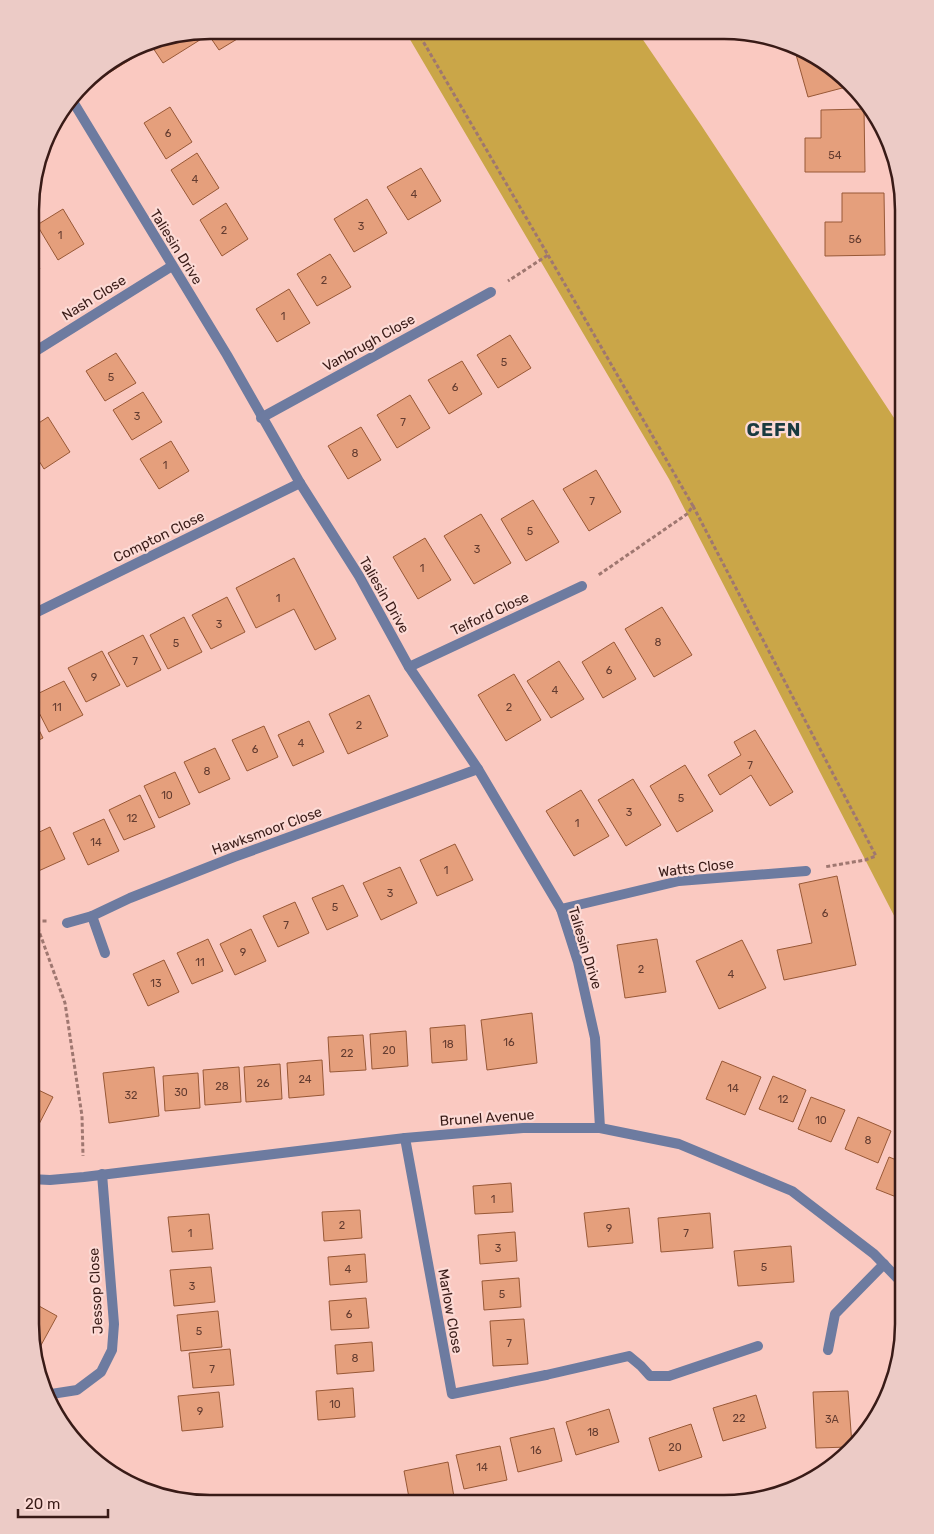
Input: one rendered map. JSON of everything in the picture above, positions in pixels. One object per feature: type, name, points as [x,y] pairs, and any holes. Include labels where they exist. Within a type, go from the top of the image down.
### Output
[{"type":"street","name":"Taliesin Drive","points":[[75,105],[226,355],[300,483],[359,576],[410,667],[478,769],[561,909],[578,962],[595,1038],[600,1128]]},
{"type":"street","name":"Nash Close","points":[[39,349],[172,266]]},
{"type":"street","name":"Vanbrugh Close","points":[[261,418],[491,292]]},
{"type":"street","name":"Compton Close","points":[[39,611],[300,483]]},
{"type":"street","name":"Telford Close","points":[[410,667],[582,586]]},
{"type":"street","name":"Hawksmoor Close","points":[[67,922],[92,916],[130,898],[234,857],[478,769]]},
{"type":"street","name":"Watts Close","points":[[561,909],[679,880],[806,871]]},
{"type":"street","points":[[92,916],[105,953]]},
{"type":"street","name":"Brunel Avenue","points":[[39,1179],[84,1177],[405,1138],[523,1128],[600,1128],[679,1144],[792,1192],[874,1254],[895,1276]]},
{"type":"street","name":"Marlow Close","points":[[405,1138],[452,1394],[629,1356],[650,1376],[669,1376],[758,1346]]},
{"type":"street","name":"Jessop Close","points":[[54,1394],[77,1390],[101,1372],[112,1350],[114,1324],[102,1174]]},
{"type":"street","points":[[828,1350],[835,1314],[884,1264]]},
{"type":"path","points":[[422,39],[693,506],[876,856],[865,860],[806,871]]},
{"type":"path","points":[[491,292],[548,256]]},
{"type":"path","points":[[582,586],[687,514],[693,506]]},
{"type":"path","points":[[39,933],[65,1004],[82,1116],[84,1177]]},
{"type":"shaded area","points":[[410,39],[642,39],[895,419],[895,918],[669,479]]},
{"type":"building","points":[[201,39],[163,63],[153,49],[177,42]]},
{"type":"building","points":[[211,39],[237,39],[219,50]]},
{"type":"building","points":[[796,55],[828,74],[843,88],[808,97]]},
{"type":"building","points":[[136,56],[103,76],[124,62]]},
{"type":"building","points":[[170,107],[192,142],[166,159],[144,123]]},
{"type":"building","points":[[862,109],[864,112],[865,172],[805,172],[805,138],[821,138],[821,110]]},
{"type":"building","points":[[197,153],[219,188],[193,205],[171,170]]},
{"type":"building","points":[[421,168],[441,201],[408,220],[387,187]]},
{"type":"building","points":[[842,193],[884,193],[885,255],[825,256],[825,222],[842,222]]},
{"type":"building","points":[[367,199],[387,233],[354,252],[334,219]]},
{"type":"building","points":[[226,203],[248,239],[222,256],[200,220]]},
{"type":"building","points":[[63,209],[84,244],[58,260],[39,228],[39,224]]},
{"type":"building","points":[[330,254],[351,287],[317,306],[297,274]]},
{"type":"building","points":[[289,289],[310,323],[277,342],[256,309]]},
{"type":"building","points":[[510,335],[531,368],[498,388],[477,355]]},
{"type":"building","points":[[116,353],[136,383],[105,401],[86,371]]},
{"type":"building","points":[[462,361],[482,394],[449,414],[428,380]]},
{"type":"building","points":[[143,392],[162,422],[132,440],[113,410]]},
{"type":"building","points":[[410,395],[430,428],[397,448],[377,415]]},
{"type":"building","points":[[48,417],[70,452],[44,469],[39,461],[39,423]]},
{"type":"building","points":[[361,427],[381,460],[348,479],[328,446]]},
{"type":"building","points":[[171,441],[189,471],[159,489],[140,459]]},
{"type":"building","points":[[596,470],[621,512],[589,531],[563,489]]},
{"type":"building","points":[[533,500],[559,542],[526,561],[501,519]]},
{"type":"building","points":[[481,514],[511,563],[474,584],[444,536]]},
{"type":"building","points":[[425,538],[451,580],[418,599],[393,557]]},
{"type":"building","points":[[294,558],[336,639],[315,650],[294,609],[256,628],[236,588]]},
{"type":"building","points":[[227,597],[245,632],[211,649],[192,615]]},
{"type":"building","points":[[662,607],[692,655],[654,677],[625,629]]},
{"type":"building","points":[[184,617],[202,652],[168,669],[150,635]]},
{"type":"building","points":[[143,635],[161,670],[127,687],[108,653]]},
{"type":"building","points":[[614,642],[636,679],[603,698],[582,662]]},
{"type":"building","points":[[102,651],[120,685],[86,702],[68,668]]},
{"type":"building","points":[[559,661],[584,699],[551,718],[527,681]]},
{"type":"building","points":[[514,674],[541,720],[506,741],[478,695]]},
{"type":"building","points":[[64,681],[83,715],[49,732],[39,713],[39,693]]},
{"type":"building","points":[[369,695],[388,736],[348,754],[329,714]]},
{"type":"building","points":[[309,721],[324,752],[293,766],[278,735]]},
{"type":"building","points":[[264,726],[278,757],[247,771],[232,740]]},
{"type":"building","points":[[39,730],[43,738],[39,740]]},
{"type":"building","points":[[755,730],[793,792],[770,806],[751,775],[720,795],[708,775],[741,755],[734,742]]},
{"type":"building","points":[[215,748],[230,779],[199,793],[184,762]]},
{"type":"building","points":[[685,765],[713,811],[677,832],[650,786]]},
{"type":"building","points":[[175,772],[190,804],[159,818],[144,786]]},
{"type":"building","points":[[633,779],[661,825],[626,846],[598,800]]},
{"type":"building","points":[[581,790],[609,836],[574,856],[546,811]]},
{"type":"building","points":[[140,795],[155,827],[124,840],[109,810]]},
{"type":"building","points":[[104,819],[119,851],[88,865],[73,833]]},
{"type":"building","points":[[50,827],[65,859],[39,871],[39,832]]},
{"type":"building","points":[[455,844],[473,880],[437,896],[420,860]]},
{"type":"building","points":[[400,867],[417,903],[381,920],[363,883]]},
{"type":"building","points":[[837,876],[856,965],[784,980],[777,950],[812,943],[799,884]]},
{"type":"building","points":[[343,885],[358,916],[327,930],[312,898]]},
{"type":"building","points":[[295,902],[309,933],[278,947],[263,916]]},
{"type":"building","points":[[251,929],[266,961],[235,975],[220,944]]},
{"type":"building","points":[[208,939],[223,971],[192,984],[177,953]]},
{"type":"building","points":[[657,939],[666,992],[625,998],[617,945]]},
{"type":"building","points":[[742,940],[766,988],[719,1009],[696,961]]},
{"type":"building","points":[[164,960],[179,992],[148,1006],[133,974]]},
{"type":"building","points":[[532,1013],[537,1063],[487,1070],[481,1020]]},
{"type":"building","points":[[465,1025],[467,1060],[432,1063],[430,1028]]},
{"type":"building","points":[[406,1031],[408,1066],[372,1069],[370,1034]]},
{"type":"building","points":[[363,1035],[366,1070],[330,1072],[328,1037]]},
{"type":"building","points":[[322,1060],[324,1095],[289,1098],[287,1063]]},
{"type":"building","points":[[722,1061],[761,1077],[745,1115],[706,1099]]},
{"type":"building","points":[[280,1064],[282,1099],[246,1102],[244,1067]]},
{"type":"building","points":[[154,1067],[159,1116],[109,1123],[103,1073]]},
{"type":"building","points":[[239,1067],[241,1102],[205,1105],[203,1070]]},
{"type":"building","points":[[198,1073],[200,1108],[165,1111],[163,1076]]},
{"type":"building","points":[[773,1076],[806,1090],[793,1122],[759,1109]]},
{"type":"building","points":[[39,1090],[53,1097],[39,1124]]},
{"type":"building","points":[[811,1097],[845,1110],[831,1142],[798,1129]]},
{"type":"building","points":[[858,1117],[891,1131],[878,1163],[845,1149]]},
{"type":"building","points":[[889,1157],[895,1159],[895,1196],[876,1189]]},
{"type":"building","points":[[511,1183],[513,1212],[475,1214],[473,1186]]},
{"type":"building","points":[[629,1208],[633,1243],[588,1247],[584,1213]]},
{"type":"building","points":[[360,1210],[362,1238],[324,1241],[322,1212]]},
{"type":"building","points":[[710,1213],[713,1248],[661,1252],[658,1218]]},
{"type":"building","points":[[209,1214],[213,1249],[172,1252],[168,1217]]},
{"type":"building","points":[[515,1232],[517,1261],[480,1264],[478,1235]]},
{"type":"building","points":[[791,1246],[794,1282],[738,1286],[734,1251]]},
{"type":"building","points":[[365,1254],[367,1282],[330,1285],[328,1257]]},
{"type":"building","points":[[211,1267],[215,1302],[174,1306],[170,1270]]},
{"type":"building","points":[[519,1278],[521,1307],[484,1310],[482,1281]]},
{"type":"building","points":[[366,1298],[369,1328],[331,1330],[329,1301]]},
{"type":"building","points":[[39,1306],[57,1316],[41,1346]]},
{"type":"building","points":[[218,1311],[222,1347],[181,1351],[177,1315]]},
{"type":"building","points":[[524,1319],[528,1364],[493,1366],[490,1321]]},
{"type":"building","points":[[372,1342],[374,1371],[337,1374],[335,1345]]},
{"type":"building","points":[[230,1349],[234,1385],[193,1388],[189,1353]]},
{"type":"building","points":[[353,1388],[355,1417],[318,1420],[316,1391]]},
{"type":"building","points":[[848,1391],[852,1438],[843,1447],[816,1448],[813,1392]]},
{"type":"building","points":[[219,1392],[223,1427],[182,1431],[178,1396]]},
{"type":"building","points":[[756,1395],[766,1428],[723,1441],[713,1408]]},
{"type":"building","points":[[609,1409],[619,1442],[576,1455],[566,1422]]},
{"type":"building","points":[[691,1424],[702,1457],[659,1471],[649,1438]]},
{"type":"building","points":[[554,1428],[562,1461],[518,1472],[510,1438]]},
{"type":"building","points":[[500,1446],[507,1480],[464,1489],[456,1455]]},
{"type":"building","points":[[448,1462],[454,1495],[408,1495],[404,1471]]},
{"type":"district","name":"CEFN","points":[[774,429]]}]
